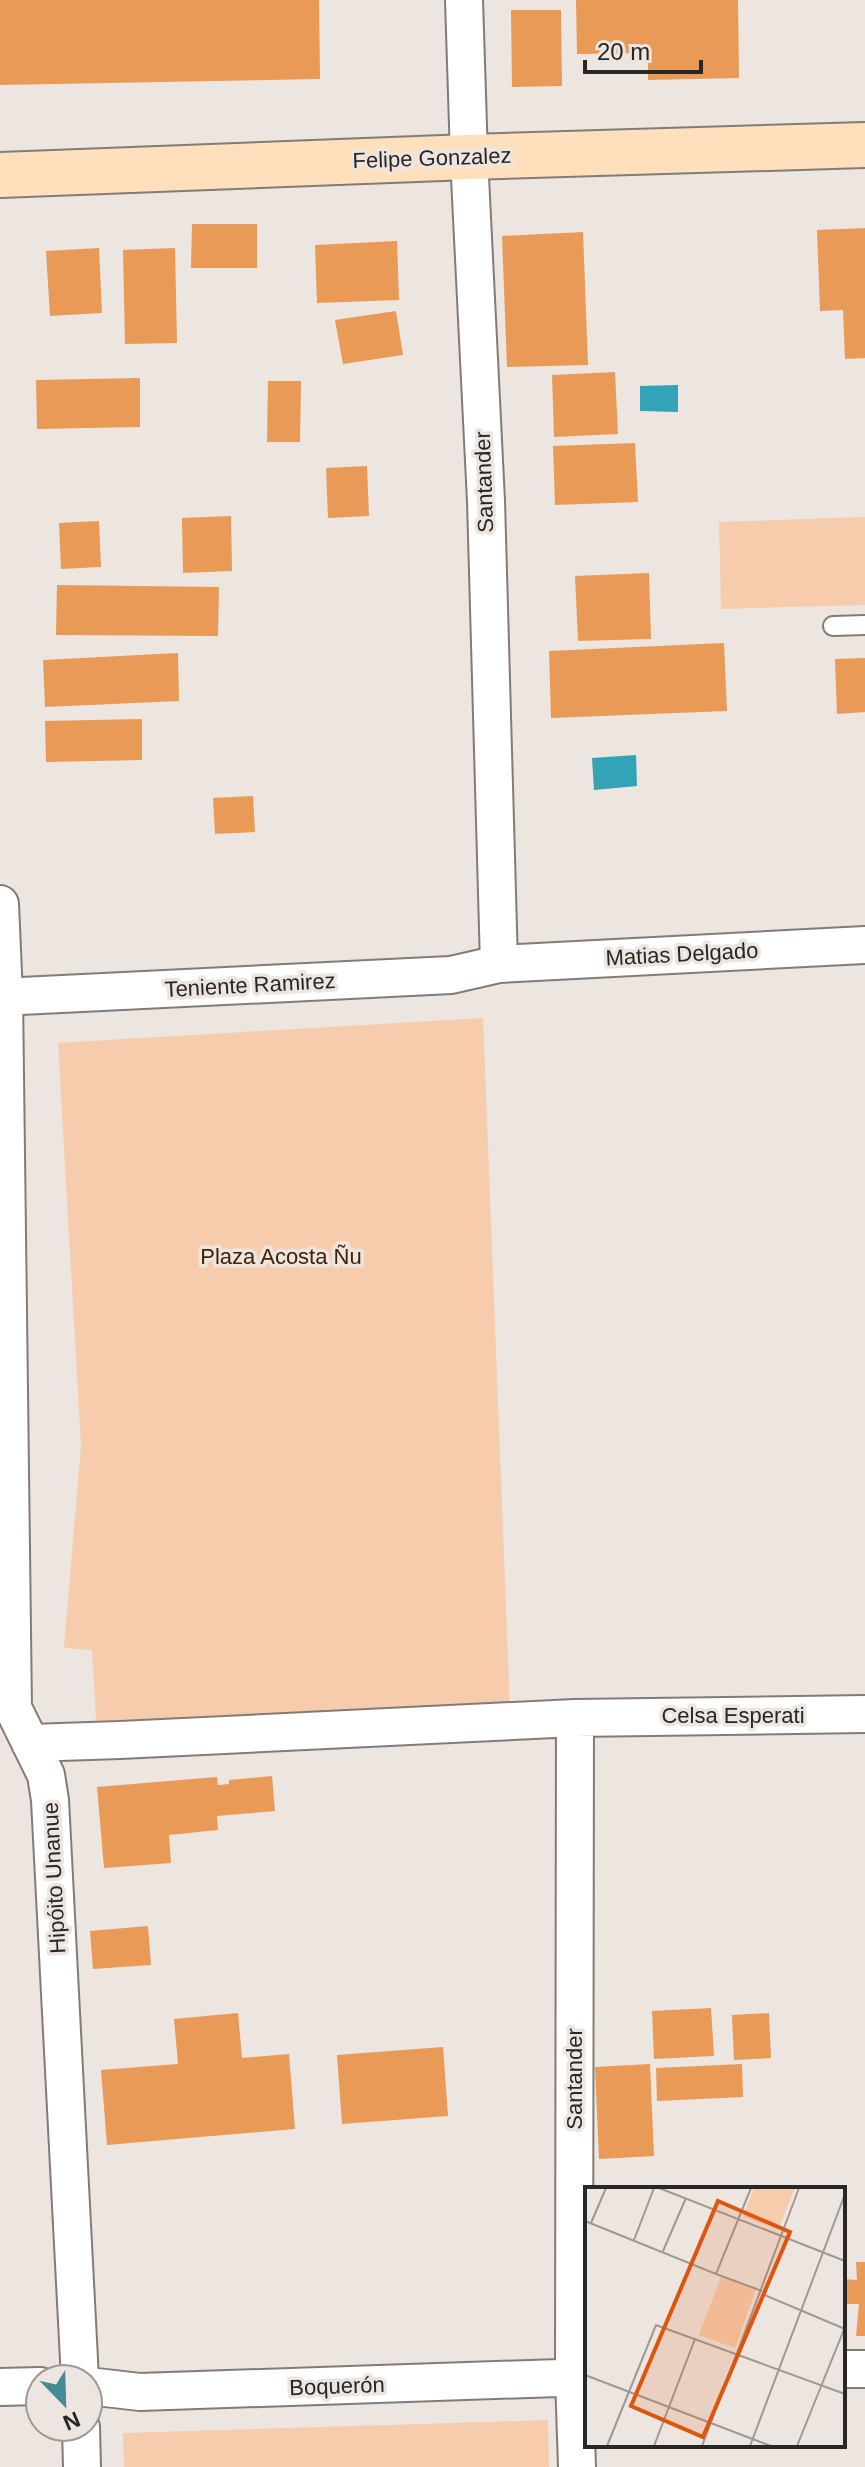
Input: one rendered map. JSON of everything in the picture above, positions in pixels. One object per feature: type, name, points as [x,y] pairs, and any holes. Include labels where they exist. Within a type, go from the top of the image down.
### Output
[{"type":"street","name":"Santander","points":[[464,0],[486,501],[499,964]]},
{"type":"street","name":"Felipe Gonzalez","points":[[0,175],[865,145]]},
{"type":"street","name":"Hipóito Unanue","points":[[0,904],[6,1708],[30,1743],[46,1775],[50,1800],[79,2363]]},
{"type":"street","name":"Matias Delgado","points":[[499,964],[865,945]]},
{"type":"street","name":"Teniente Ramirez","points":[[2,997],[451,975],[499,964]]},
{"type":"street","name":"Celsa Esperati","points":[[30,1743],[588,1717],[865,1714]]},
{"type":"street","name":"Santander","points":[[577,2467],[588,1717]]},
{"type":"street","name":"Boquerón","points":[[104,2388],[140,2392],[580,2377]]},
{"type":"street","points":[[0,2387],[24,2386]]},
{"type":"street","points":[[81,2443],[82,2467]]},
{"type":"lane","points":[[833,626],[865,625]]},
{"type":"green space","points":[[865,517],[865,605],[721,609],[719,522]]},
{"type":"green space","name":"Plaza Acosta Ñu","points":[[483,1018],[510,1710],[97,1734],[92,1650],[64,1648],[81,1445],[58,1043]]},
{"type":"green space","points":[[548,2420],[549,2467],[124,2467],[123,2433]]},
{"type":"water","points":[[678,385],[678,412],[640,411],[640,386]]},
{"type":"water","points":[[636,755],[637,786],[594,790],[592,758]]},
{"type":"building","points":[[0,0],[319,0],[320,79],[0,85]]},
{"type":"building","points":[[576,0],[738,0],[739,78],[648,80],[648,53],[577,54]]},
{"type":"building","points":[[511,10],[561,10],[562,86],[512,87]]},
{"type":"building","points":[[192,224],[257,224],[257,268],[191,268]]},
{"type":"building","points":[[865,228],[865,358],[845,359],[843,310],[820,311],[817,230]]},
{"type":"building","points":[[583,232],[588,365],[507,367],[502,236]]},
{"type":"building","points":[[397,241],[399,300],[317,303],[315,245]]},
{"type":"building","points":[[99,248],[102,313],[50,316],[46,251]]},
{"type":"building","points":[[175,248],[177,343],[125,344],[123,250]]},
{"type":"building","points":[[396,311],[403,355],[343,364],[335,320]]},
{"type":"building","points":[[615,372],[618,434],[554,437],[552,375]]},
{"type":"building","points":[[140,378],[140,427],[37,429],[36,380]]},
{"type":"building","points":[[268,381],[301,381],[300,442],[267,442]]},
{"type":"building","points":[[635,443],[638,502],[555,505],[553,446]]},
{"type":"building","points":[[367,466],[369,516],[328,518],[326,468]]},
{"type":"building","points":[[231,516],[232,571],[183,573],[182,518]]},
{"type":"building","points":[[99,521],[101,567],[61,569],[59,523]]},
{"type":"building","points":[[649,573],[651,639],[578,641],[575,576]]},
{"type":"building","points":[[57,585],[219,587],[218,636],[56,635]]},
{"type":"building","points":[[724,643],[727,711],[551,718],[549,651]]},
{"type":"building","points":[[178,653],[179,701],[45,707],[43,660]]},
{"type":"building","points":[[865,658],[865,712],[837,714],[835,659]]},
{"type":"building","points":[[142,719],[142,760],[46,762],[45,721]]},
{"type":"building","points":[[253,796],[255,832],[215,834],[213,798]]},
{"type":"building","points":[[272,1776],[275,1811],[217,1816],[218,1830],[169,1835],[171,1863],[104,1868],[97,1787],[217,1777],[218,1785],[229,1784],[229,1780]]},
{"type":"building","points":[[148,1926],[151,1965],[93,1969],[90,1931]]},
{"type":"building","points":[[711,2008],[714,2056],[654,2059],[652,2011]]},
{"type":"building","points":[[238,2013],[242,2058],[289,2054],[295,2129],[107,2145],[101,2070],[178,2064],[174,2019]]},
{"type":"building","points":[[769,2013],[771,2058],[734,2060],[732,2015]]},
{"type":"building","points":[[443,2047],[448,2116],[342,2124],[337,2055]]},
{"type":"building","points":[[650,2064],[654,2156],[599,2159],[595,2067]]},
{"type":"building","points":[[742,2064],[743,2097],[657,2101],[656,2068]]},
{"type":"building","points":[[856,2262],[865,2262],[865,2336],[856,2336],[859,2304],[845,2304],[845,2279],[857,2280]]}]
